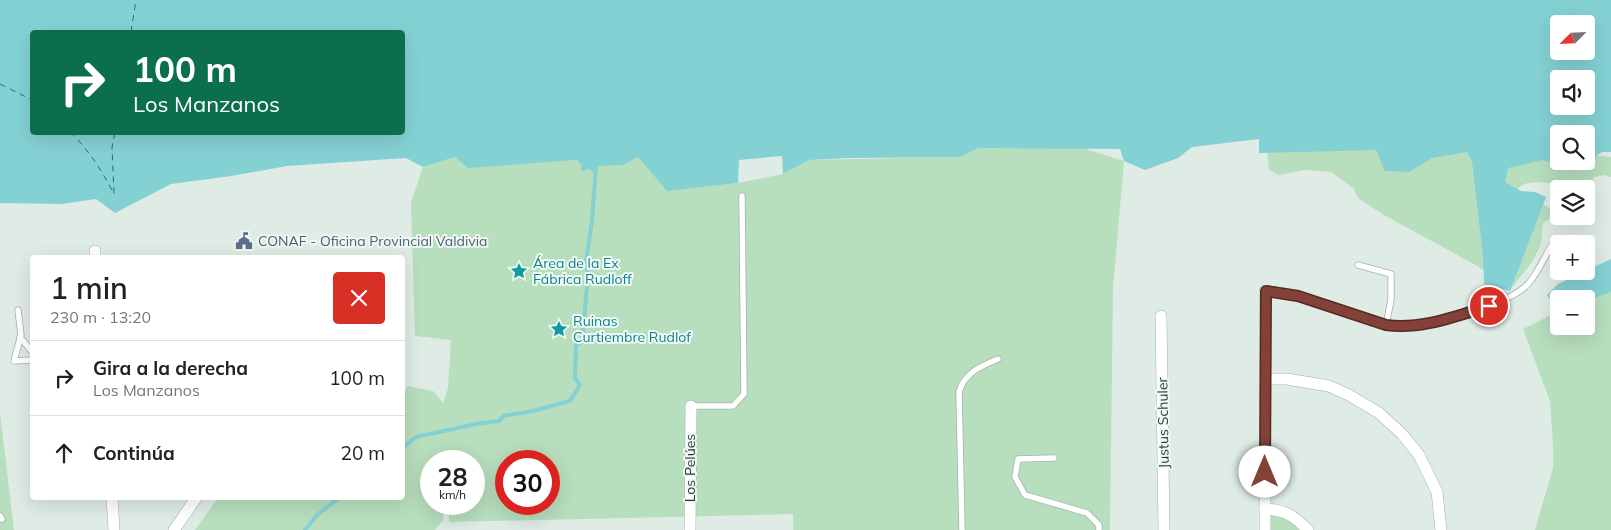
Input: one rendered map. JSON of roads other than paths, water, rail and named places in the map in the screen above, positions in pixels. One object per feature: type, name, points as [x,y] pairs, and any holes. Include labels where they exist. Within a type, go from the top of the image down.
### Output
[{"type":"street","points":[[1264,530],[1266,291],[1298,296]]},
{"type":"street","name":"Justus Schuler","points":[[1161,316],[1164,530]]},
{"type":"street","points":[[1265,379],[1287,378],[1328,386],[1349,395],[1379,413],[1402,434],[1419,455],[1436,492],[1441,530]]},
{"type":"street","name":"Los Pelúes","points":[[690,406],[690,530]]},
{"type":"street","points":[[112,500],[114,530]]},
{"type":"street","points":[[174,530],[195,500]]},
{"type":"street","points":[[1265,509],[1279,510],[1294,517],[1308,530]]},
{"type":"lane","points":[[690,406],[733,406],[744,394],[742,196]]},
{"type":"lane","points":[[1298,296],[1386,325],[1400,327],[1426,324],[1489,306],[1518,292],[1529,283],[1550,248]]},
{"type":"lane","points":[[1358,265],[1391,274],[1391,300],[1386,325]]},
{"type":"lane","points":[[18,310],[20,337],[14,361],[30,360]]},
{"type":"lane","points":[[20,337],[30,350]]},
{"type":"lane","points":[[962,530],[959,392],[971,373],[981,366],[998,359]]},
{"type":"lane","points":[[1054,458],[1018,459],[1015,477],[1025,495],[1087,514],[1099,526],[1099,530]]},
{"type":"water","points":[[0,0],[1611,0],[1611,152],[1602,152],[1595,157],[1595,125],[1550,125],[1550,162],[1543,160],[1508,168],[1505,182],[1521,191],[1535,192],[1546,197],[1510,291],[1484,284],[1483,256],[1472,161],[1467,152],[1432,158],[1409,172],[1385,171],[1376,150],[1259,153],[1259,139],[1192,147],[1178,158],[1145,170],[1124,161],[1120,149],[979,148],[960,157],[809,160],[783,174],[782,156],[739,160],[738,183],[667,191],[638,157],[623,165],[596,166],[593,172],[589,169],[581,171],[581,165],[577,160],[468,168],[455,157],[423,167],[406,158],[287,166],[171,184],[115,213],[96,199],[61,204],[0,203]]},
{"type":"water","points":[[1611,259],[1611,292],[1595,298],[1595,290],[1552,290],[1558,284],[1566,280],[1595,280],[1595,267]]},
{"type":"waterway","points":[[405,446],[416,437],[499,421],[503,416],[533,411],[570,401],[580,385],[575,378],[576,345],[582,341],[588,276],[586,262],[592,221],[596,166]]},
{"type":"waterway","points":[[305,530],[317,515],[336,500]]},
{"type":"place","name":"CONAF - Oficina Provincial Valdivia","points":[[244,241]]},
{"type":"place","name":"Área de la Ex Fábrica Rudloff","points":[[519,271]]},
{"type":"place","name":"Ruinas Curtiembre Rudlof","points":[[559,329]]}]
